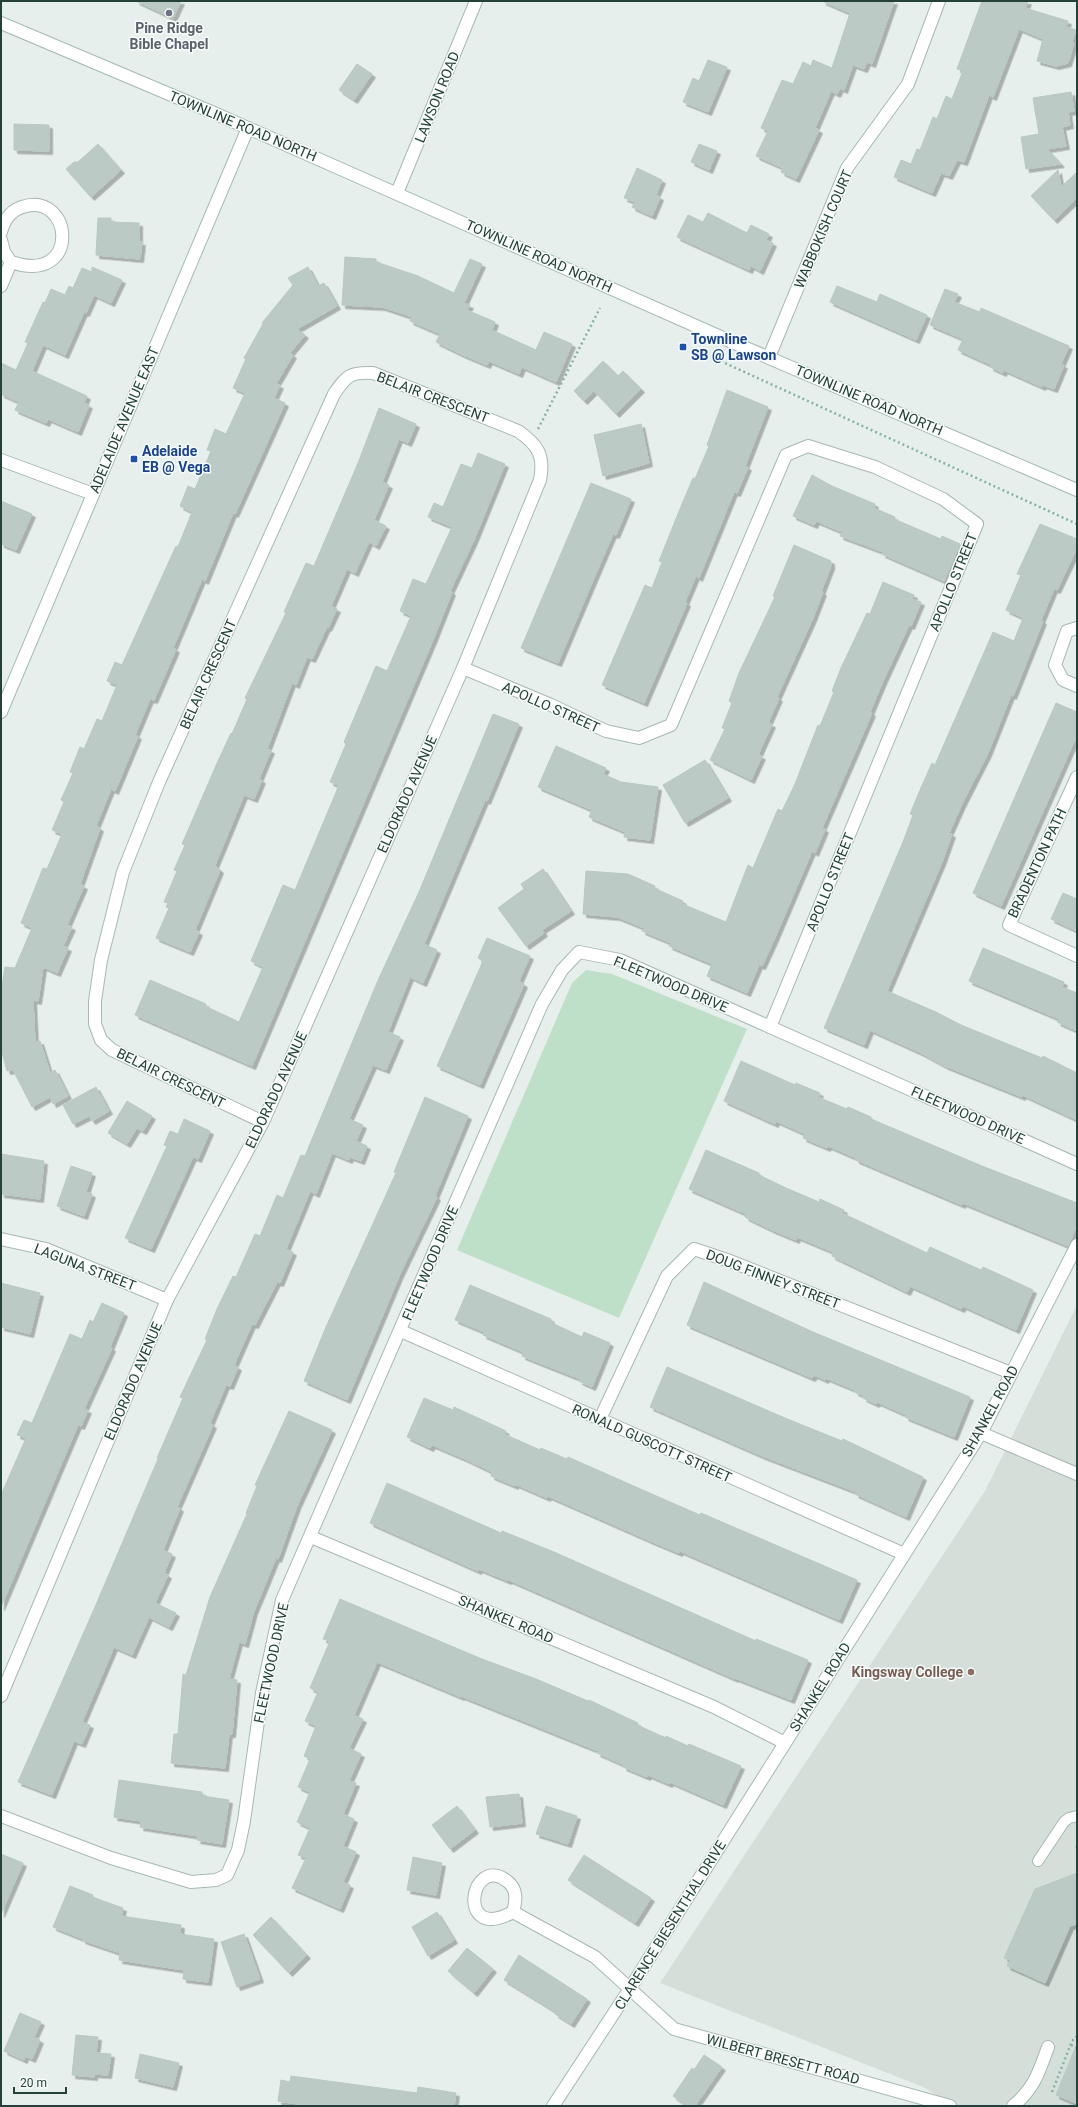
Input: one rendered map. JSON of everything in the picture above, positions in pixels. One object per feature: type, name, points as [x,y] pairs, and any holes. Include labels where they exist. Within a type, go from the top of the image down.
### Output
[{"type":"street","name":"LAWSON ROAD","points":[[397,193],[476,1]]},
{"type":"street","name":"WABBOKISH COURT","points":[[768,357],[847,168],[908,84],[939,1]]},
{"type":"street","name":"TOWNLINE ROAD NORTH","points":[[1,23],[248,128],[768,357],[1077,490]]},
{"type":"street","name":"ADELAIDE AVENUE EAST","points":[[1,712],[248,128]]},
{"type":"street","points":[[1,232],[3,223],[9,215],[17,208],[27,205],[37,205],[46,208],[54,214],[60,223],[63,232],[62,243],[58,253],[51,261],[42,266],[31,268],[11,262],[4,252],[1,240]]},
{"type":"street","points":[[1,286],[11,262]]},
{"type":"street","name":"BELAIR CRESCENT","points":[[263,1122],[112,1050],[101,1040],[95,1024],[95,1001],[101,960],[123,872],[140,827],[334,394],[343,381],[356,372],[373,373],[518,431],[532,441],[541,457],[542,468],[540,480]]},
{"type":"street","name":"APOLLO STREET","points":[[463,668],[552,705],[606,731],[639,738],[671,725],[786,455],[808,446],[882,470],[942,498],[977,524],[770,1027]]},
{"type":"street","points":[[1,460],[93,494]]},
{"type":"street","name":"ELDORADO AVENUE","points":[[1,1696],[167,1300],[263,1122],[463,668],[540,480]]},
{"type":"street","points":[[1077,628],[1067,631],[1055,665],[1063,680],[1077,686]]},
{"type":"street","name":"BRADENTON PATH","points":[[1077,777],[1009,925],[1077,956]]},
{"type":"street","name":"FLEETWOOD DRIVE","points":[[1,1816],[111,1858],[191,1882],[216,1880],[227,1875],[238,1850],[244,1821],[262,1693],[282,1600],[401,1331],[542,1004],[562,970],[579,952],[620,960],[1077,1164]]},
{"type":"street","name":"LAGUNA STREET","points":[[1,1239],[46,1249],[167,1300]]},
{"type":"street","name":"SHANKEL ROAD","points":[[311,1537],[714,1707],[785,1743],[981,1433],[1077,1245]]},
{"type":"street","name":"DOUG FINNEY STREET","points":[[600,1419],[667,1276],[694,1249],[730,1261],[1011,1373]]},
{"type":"street","name":"RONALD GUSCOTT STREET","points":[[401,1331],[904,1554]]},
{"type":"street","points":[[981,1433],[1077,1474]]},
{"type":"street","name":"CLARENCE BIESENTHAL DRIVE","points":[[553,2106],[629,1990],[785,1743]]},
{"type":"street","name":"WILBERT BRESETT ROAD","points":[[513,1912],[595,1957],[629,1990],[674,2029],[950,2106]]},
{"type":"street","points":[[1013,2106],[1024,2097],[1034,2083],[1048,2047]]},
{"type":"lane","points":[[1038,1861],[1064,1822],[1069,1818],[1077,1816]]},
{"type":"path","points":[[532,441],[600,308]]},
{"type":"path","points":[[716,359],[1077,524]]},
{"type":"path","points":[[1052,2092],[1071,2045],[1077,2036]]},
{"type":"path","points":[[1071,2045],[1077,2048]]},
{"type":"shaded area","name":"Kingsway College","points":[[1077,1305],[1077,2106],[955,2106],[923,2087],[660,1983],[985,1491]]},
{"type":"green space","points":[[586,970],[612,974],[747,1029],[619,1318],[457,1250],[572,983]]},
{"type":"building","name":"Pine Ridge Bible Chapel","points":[[136,1],[181,1],[173,18]]},
{"type":"building","points":[[822,1],[894,1],[872,64],[867,62],[864,69],[853,65],[844,90],[840,88],[837,94],[831,91],[815,128],[819,130],[796,179],[781,172],[783,168],[756,156],[768,131],[761,128],[782,80],[793,84],[803,62],[811,66],[813,60],[832,68],[850,13]]},
{"type":"building","points":[[982,1],[1028,1],[1025,8],[1068,21],[1066,27],[1076,30],[1072,42],[1074,43],[1068,63],[1056,66],[1037,61],[1043,39],[1019,29],[993,97],[989,95],[964,162],[957,160],[949,176],[941,173],[932,193],[894,177],[901,160],[911,164],[917,149],[920,150],[933,117],[937,119],[946,96],[952,99],[963,71],[957,69]]},
{"type":"building","points":[[708,60],[727,67],[708,112],[683,102],[693,78],[699,81]]},
{"type":"building","points":[[357,64],[372,74],[354,100],[339,90]]},
{"type":"building","points":[[1071,92],[1074,111],[1068,112],[1070,125],[1062,127],[1066,146],[1047,149],[1061,164],[1026,169],[1021,137],[1039,134],[1033,98]]},
{"type":"building","points":[[14,124],[49,125],[49,151],[14,150]]},
{"type":"building","points":[[98,144],[121,170],[91,197],[66,169],[74,162],[78,162]]},
{"type":"building","points":[[699,144],[717,151],[709,170],[691,162]]},
{"type":"building","points":[[637,168],[662,180],[656,195],[660,197],[652,216],[632,207],[635,202],[624,198]]},
{"type":"building","points":[[1058,170],[1061,187],[1077,172],[1077,198],[1054,220],[1031,196]]},
{"type":"building","points":[[708,213],[747,233],[751,225],[769,234],[766,240],[773,243],[760,271],[751,266],[749,270],[677,237],[688,215],[703,222]]},
{"type":"building","points":[[98,218],[111,218],[111,222],[139,223],[139,242],[142,242],[140,259],[96,255]]},
{"type":"building","points":[[345,257],[376,259],[376,262],[418,276],[454,293],[470,259],[482,264],[464,303],[470,305],[467,310],[495,322],[492,330],[536,350],[544,332],[572,344],[556,382],[522,367],[519,374],[489,361],[487,365],[463,355],[436,342],[440,334],[410,321],[412,317],[382,307],[342,305]]},
{"type":"building","points":[[92,267],[122,280],[111,303],[94,295],[86,313],[84,312],[65,355],[43,345],[32,371],[87,396],[84,403],[89,405],[78,432],[48,419],[46,423],[15,410],[19,402],[1,394],[1,363],[16,370],[28,343],[25,342],[43,302],[45,303],[51,289],[65,295],[69,286],[73,288],[82,268],[92,272]]},
{"type":"building","points":[[308,267],[318,286],[324,283],[337,306],[297,329],[305,335],[290,353],[293,355],[276,384],[280,385],[274,398],[285,403],[235,514],[233,513],[205,581],[202,579],[173,648],[176,649],[154,700],[150,699],[135,735],[138,736],[115,791],[111,789],[96,826],[100,828],[80,884],[84,886],[67,925],[72,927],[63,946],[68,948],[57,973],[43,967],[38,1001],[33,1000],[35,1042],[40,1041],[50,1073],[55,1070],[68,1096],[53,1104],[50,1097],[32,1107],[13,1070],[7,1071],[1,1048],[1,993],[5,967],[15,968],[32,928],[21,923],[43,868],[47,869],[62,834],[52,830],[64,802],[61,800],[73,773],[70,772],[80,747],[84,749],[97,719],[102,721],[117,685],[107,681],[115,662],[122,665],[176,546],[178,547],[192,512],[180,506],[188,486],[195,489],[211,451],[207,450],[215,429],[226,434],[245,393],[233,388],[246,359],[244,358],[263,324],[262,323],[293,285],[288,278]]},
{"type":"building","points":[[837,286],[877,302],[880,294],[927,315],[916,340],[830,302]]},
{"type":"building","points":[[945,289],[958,294],[954,302],[980,312],[981,308],[1069,346],[1061,364],[1064,365],[1054,389],[1043,385],[1042,387],[1004,370],[1003,373],[990,367],[991,365],[958,350],[963,339],[930,325]]},
{"type":"building","points":[[603,361],[618,376],[623,371],[641,389],[616,414],[594,391],[584,401],[574,391]]},
{"type":"building","points":[[727,390],[768,407],[745,466],[748,467],[737,493],[734,492],[699,578],[696,576],[685,602],[687,603],[644,703],[602,685],[645,585],[652,588],[662,562],[659,561],[693,478],[695,479],[709,446],[707,445]]},
{"type":"building","points":[[379,408],[416,424],[408,443],[399,439],[382,482],[389,485],[374,520],[386,526],[376,546],[369,542],[355,573],[347,569],[331,606],[337,609],[328,628],[327,627],[312,659],[307,657],[296,685],[292,683],[267,749],[271,750],[259,779],[262,780],[254,799],[244,795],[215,865],[220,870],[195,930],[199,932],[190,952],[156,938],[169,908],[166,907],[168,903],[164,902],[177,871],[174,870],[185,845],[182,844],[218,761],[231,733],[232,734],[247,699],[245,698],[286,613],[284,612],[306,563],[314,566],[358,463]]},
{"type":"building","points":[[641,424],[649,463],[603,476],[594,435]]},
{"type":"building","points":[[478,453],[505,464],[474,540],[450,591],[452,592],[433,640],[252,1066],[135,1015],[150,980],[206,1004],[205,1006],[239,1022],[263,967],[251,961],[283,885],[295,890],[337,790],[338,785],[330,782],[346,744],[344,742],[376,666],[387,671],[411,616],[400,611],[413,579],[426,584],[452,527],[428,517],[434,503],[443,507],[461,464],[472,468]]},
{"type":"building","points":[[812,475],[832,486],[875,504],[874,508],[895,517],[894,519],[941,539],[942,536],[960,544],[944,581],[882,554],[883,552],[840,536],[842,532],[816,521],[814,525],[793,516]]},
{"type":"building","points":[[591,483],[631,499],[616,535],[613,534],[558,663],[521,648]]},
{"type":"building","points":[[1,501],[32,514],[16,550],[1,544]]},
{"type":"building","points":[[1040,524],[1077,539],[1077,548],[1057,590],[1054,589],[1013,696],[1011,695],[988,753],[949,833],[952,834],[942,862],[887,991],[936,1012],[961,1025],[1042,1058],[1043,1056],[1077,1073],[1077,1120],[1023,1095],[1022,1097],[945,1066],[921,1053],[870,1030],[864,1045],[824,1028],[903,842],[913,815],[910,814],[920,790],[932,763],[935,765],[993,632],[1014,641],[1023,618],[1006,610],[1021,575],[1017,574]]},
{"type":"building","points":[[794,545],[831,561],[831,566],[813,618],[777,697],[779,698],[768,723],[772,724],[758,755],[762,756],[751,780],[710,760],[725,729],[722,728],[732,703],[729,701],[739,673],[775,597],[773,596]]},
{"type":"building","points":[[883,582],[914,595],[912,599],[921,602],[911,626],[909,625],[883,681],[870,712],[872,713],[822,828],[825,829],[815,853],[812,851],[774,940],[762,966],[759,965],[747,993],[707,976],[712,964],[669,946],[671,943],[642,931],[644,928],[617,917],[583,914],[586,871],[628,874],[683,901],[682,904],[726,922],[748,865],[753,868],[778,809],[782,811],[795,784],[818,725],[820,726],[834,692],[832,691],[841,668],[867,613],[870,614]]},
{"type":"building","points":[[1056,703],[1077,712],[1077,735],[1001,906],[973,893]]},
{"type":"building","points":[[493,714],[519,724],[424,944],[437,950],[423,983],[410,977],[388,1032],[400,1037],[386,1070],[373,1065],[349,1119],[363,1125],[356,1141],[367,1146],[361,1161],[350,1157],[349,1160],[332,1153],[316,1194],[310,1191],[286,1249],[293,1252],[280,1283],[277,1282],[255,1325],[252,1324],[234,1365],[238,1367],[230,1386],[226,1385],[210,1423],[213,1425],[177,1507],[180,1508],[163,1550],[172,1554],[164,1573],[168,1575],[155,1603],[176,1613],[169,1627],[149,1617],[132,1655],[114,1647],[82,1722],[90,1725],[82,1744],[74,1741],[52,1795],[18,1782],[158,1459],[157,1458],[183,1398],[180,1397],[207,1340],[205,1339],[217,1309],[233,1276],[236,1277],[255,1234],[260,1236],[277,1195],[283,1198],[301,1155],[305,1156],[379,978],[419,892]]},
{"type":"building","points":[[556,746],[606,768],[603,774],[621,782],[658,787],[650,840],[624,837],[625,832],[589,817],[592,810],[538,787]]},
{"type":"building","points":[[705,760],[728,798],[685,823],[663,785]]},
{"type":"building","points":[[543,869],[571,911],[542,930],[544,933],[526,946],[498,908],[524,889],[521,884]]},
{"type":"building","points":[[1063,893],[1077,899],[1077,931],[1051,919]]},
{"type":"building","points":[[487,938],[530,956],[519,981],[524,984],[480,1085],[437,1066],[483,961],[478,958]]},
{"type":"building","points":[[983,948],[1064,982],[1062,987],[1077,993],[1077,1031],[1057,1022],[1059,1019],[969,981]]},
{"type":"building","points":[[741,1061],[795,1085],[796,1083],[820,1093],[818,1097],[847,1109],[848,1107],[871,1117],[871,1119],[982,1166],[1077,1203],[1077,1225],[1068,1246],[963,1203],[962,1205],[856,1160],[856,1158],[828,1146],[827,1148],[803,1138],[805,1134],[776,1121],[775,1124],[724,1101]]},
{"type":"building","points":[[96,1087],[109,1111],[92,1121],[89,1116],[73,1124],[63,1105]]},
{"type":"building","points":[[425,1097],[468,1116],[435,1196],[437,1197],[400,1274],[347,1400],[304,1381],[326,1327],[396,1173],[394,1172]]},
{"type":"building","points":[[127,1101],[152,1116],[143,1131],[137,1128],[127,1144],[108,1133]]},
{"type":"building","points":[[184,1119],[210,1131],[198,1159],[193,1157],[151,1249],[125,1238],[167,1146],[164,1145],[170,1131],[178,1134]]},
{"type":"building","points":[[706,1150],[759,1173],[759,1175],[786,1188],[819,1202],[820,1199],[844,1210],[842,1213],[927,1253],[930,1247],[981,1270],[983,1267],[1033,1290],[1016,1330],[963,1306],[961,1309],[910,1286],[907,1292],[832,1256],[833,1252],[797,1237],[796,1240],[772,1230],[745,1217],[746,1214],[689,1189]]},
{"type":"building","points":[[1,1154],[44,1161],[40,1199],[1,1194]]},
{"type":"building","points":[[71,1166],[92,1173],[86,1192],[92,1194],[84,1216],[57,1206]]},
{"type":"building","points":[[704,1282],[813,1332],[970,1397],[954,1437],[905,1417],[906,1415],[877,1402],[876,1404],[863,1398],[864,1396],[855,1392],[855,1390],[826,1378],[825,1380],[814,1375],[812,1378],[687,1325]]},
{"type":"building","points":[[1,1283],[40,1293],[30,1334],[1,1327]]},
{"type":"building","points":[[470,1285],[551,1319],[550,1322],[582,1337],[584,1332],[610,1343],[592,1387],[579,1381],[580,1379],[522,1356],[523,1352],[483,1335],[484,1332],[455,1320]]},
{"type":"building","points":[[102,1303],[124,1313],[110,1347],[112,1348],[84,1409],[88,1410],[81,1426],[78,1425],[1,1607],[1,1495],[26,1438],[17,1435],[24,1420],[32,1423],[70,1334],[82,1339],[90,1320],[93,1322]]},
{"type":"building","points":[[667,1367],[785,1418],[842,1441],[843,1439],[923,1477],[906,1517],[855,1494],[856,1492],[762,1456],[650,1407]]},
{"type":"building","points":[[424,1398],[453,1410],[454,1407],[506,1431],[504,1434],[540,1450],[541,1448],[567,1459],[568,1457],[700,1515],[701,1513],[857,1580],[839,1620],[680,1551],[679,1553],[655,1543],[548,1496],[547,1498],[515,1484],[515,1486],[491,1476],[492,1472],[465,1459],[432,1445],[430,1448],[407,1437]]},
{"type":"building","points":[[289,1411],[332,1430],[297,1506],[278,1559],[276,1558],[254,1611],[245,1644],[239,1642],[229,1679],[237,1680],[232,1734],[229,1734],[225,1768],[171,1763],[174,1734],[178,1734],[183,1674],[186,1675],[210,1597],[247,1514],[246,1513],[257,1486],[255,1485]]},
{"type":"building","points":[[387,1483],[501,1533],[502,1531],[554,1552],[756,1641],[756,1639],[808,1660],[791,1700],[735,1679],[509,1580],[508,1581],[479,1569],[478,1571],[370,1523]]},
{"type":"building","points":[[340,1599],[482,1659],[536,1679],[588,1701],[589,1700],[666,1738],[666,1736],[688,1746],[689,1744],[741,1766],[723,1805],[670,1782],[669,1784],[648,1775],[647,1777],[623,1767],[624,1765],[597,1753],[598,1751],[377,1662],[354,1715],[363,1719],[349,1748],[361,1754],[349,1781],[356,1783],[343,1814],[354,1819],[343,1846],[356,1852],[343,1882],[350,1885],[340,1909],[292,1888],[306,1858],[298,1855],[310,1828],[297,1822],[310,1792],[298,1787],[310,1759],[304,1756],[316,1726],[305,1721],[318,1692],[310,1688],[330,1641],[323,1639]]},
{"type":"building","points":[[119,1780],[202,1792],[202,1796],[229,1800],[222,1844],[197,1840],[198,1836],[140,1827],[141,1821],[114,1817]]},
{"type":"building","points":[[519,1794],[522,1823],[490,1827],[486,1797]]},
{"type":"building","points":[[457,1806],[475,1830],[450,1849],[432,1825]]},
{"type":"building","points":[[546,1806],[577,1816],[568,1844],[536,1834]]},
{"type":"building","points":[[1,1854],[23,1863],[1,1914]]},
{"type":"building","points":[[584,1855],[651,1898],[635,1923],[568,1880]]},
{"type":"building","points":[[413,1857],[442,1863],[436,1895],[407,1890]]},
{"type":"building","points":[[1077,1873],[1077,1924],[1070,1926],[1045,1983],[1007,1966],[1010,1960],[1004,1958],[1035,1889]]},
{"type":"building","points":[[70,1886],[93,1895],[92,1897],[123,1908],[121,1916],[181,1925],[180,1934],[214,1939],[208,1982],[183,1979],[184,1970],[119,1960],[120,1953],[82,1940],[83,1939],[53,1927]]},
{"type":"building","points":[[437,1912],[454,1940],[428,1956],[412,1927]]},
{"type":"building","points":[[271,1917],[307,1955],[289,1973],[253,1935]]},
{"type":"building","points":[[244,1934],[260,1979],[237,1987],[221,1942]]},
{"type":"building","points":[[467,1948],[493,1969],[474,1993],[448,1971]]},
{"type":"building","points":[[519,1955],[587,1999],[571,2024],[555,2014],[556,2012],[504,1980]]},
{"type":"building","points":[[20,2013],[41,2022],[34,2037],[40,2040],[32,2059],[25,2056],[24,2060],[4,2051]]},
{"type":"building","points":[[76,2035],[98,2037],[96,2053],[111,2054],[108,2075],[94,2074],[94,2077],[72,2075]]},
{"type":"building","points":[[1077,2044],[1077,2104],[1056,2095]]},
{"type":"building","points":[[140,2054],[179,2063],[173,2087],[135,2078]]},
{"type":"building","points":[[704,2055],[722,2067],[695,2106],[687,2106],[673,2096],[692,2068],[694,2070]]},
{"type":"building","points":[[291,2076],[417,2093],[418,2087],[456,2093],[454,2106],[311,2106],[278,2101],[281,2080],[290,2082]]},
{"type":"place","name":"Pine Ridge Bible Chapel","points":[[169,13]]},
{"type":"place","name":"Townline SB @ Lawson","points":[[683,347]]},
{"type":"place","name":"Adelaide EB @ Vega","points":[[134,459]]},
{"type":"place","name":"Kingsway College","points":[[971,1672]]}]
